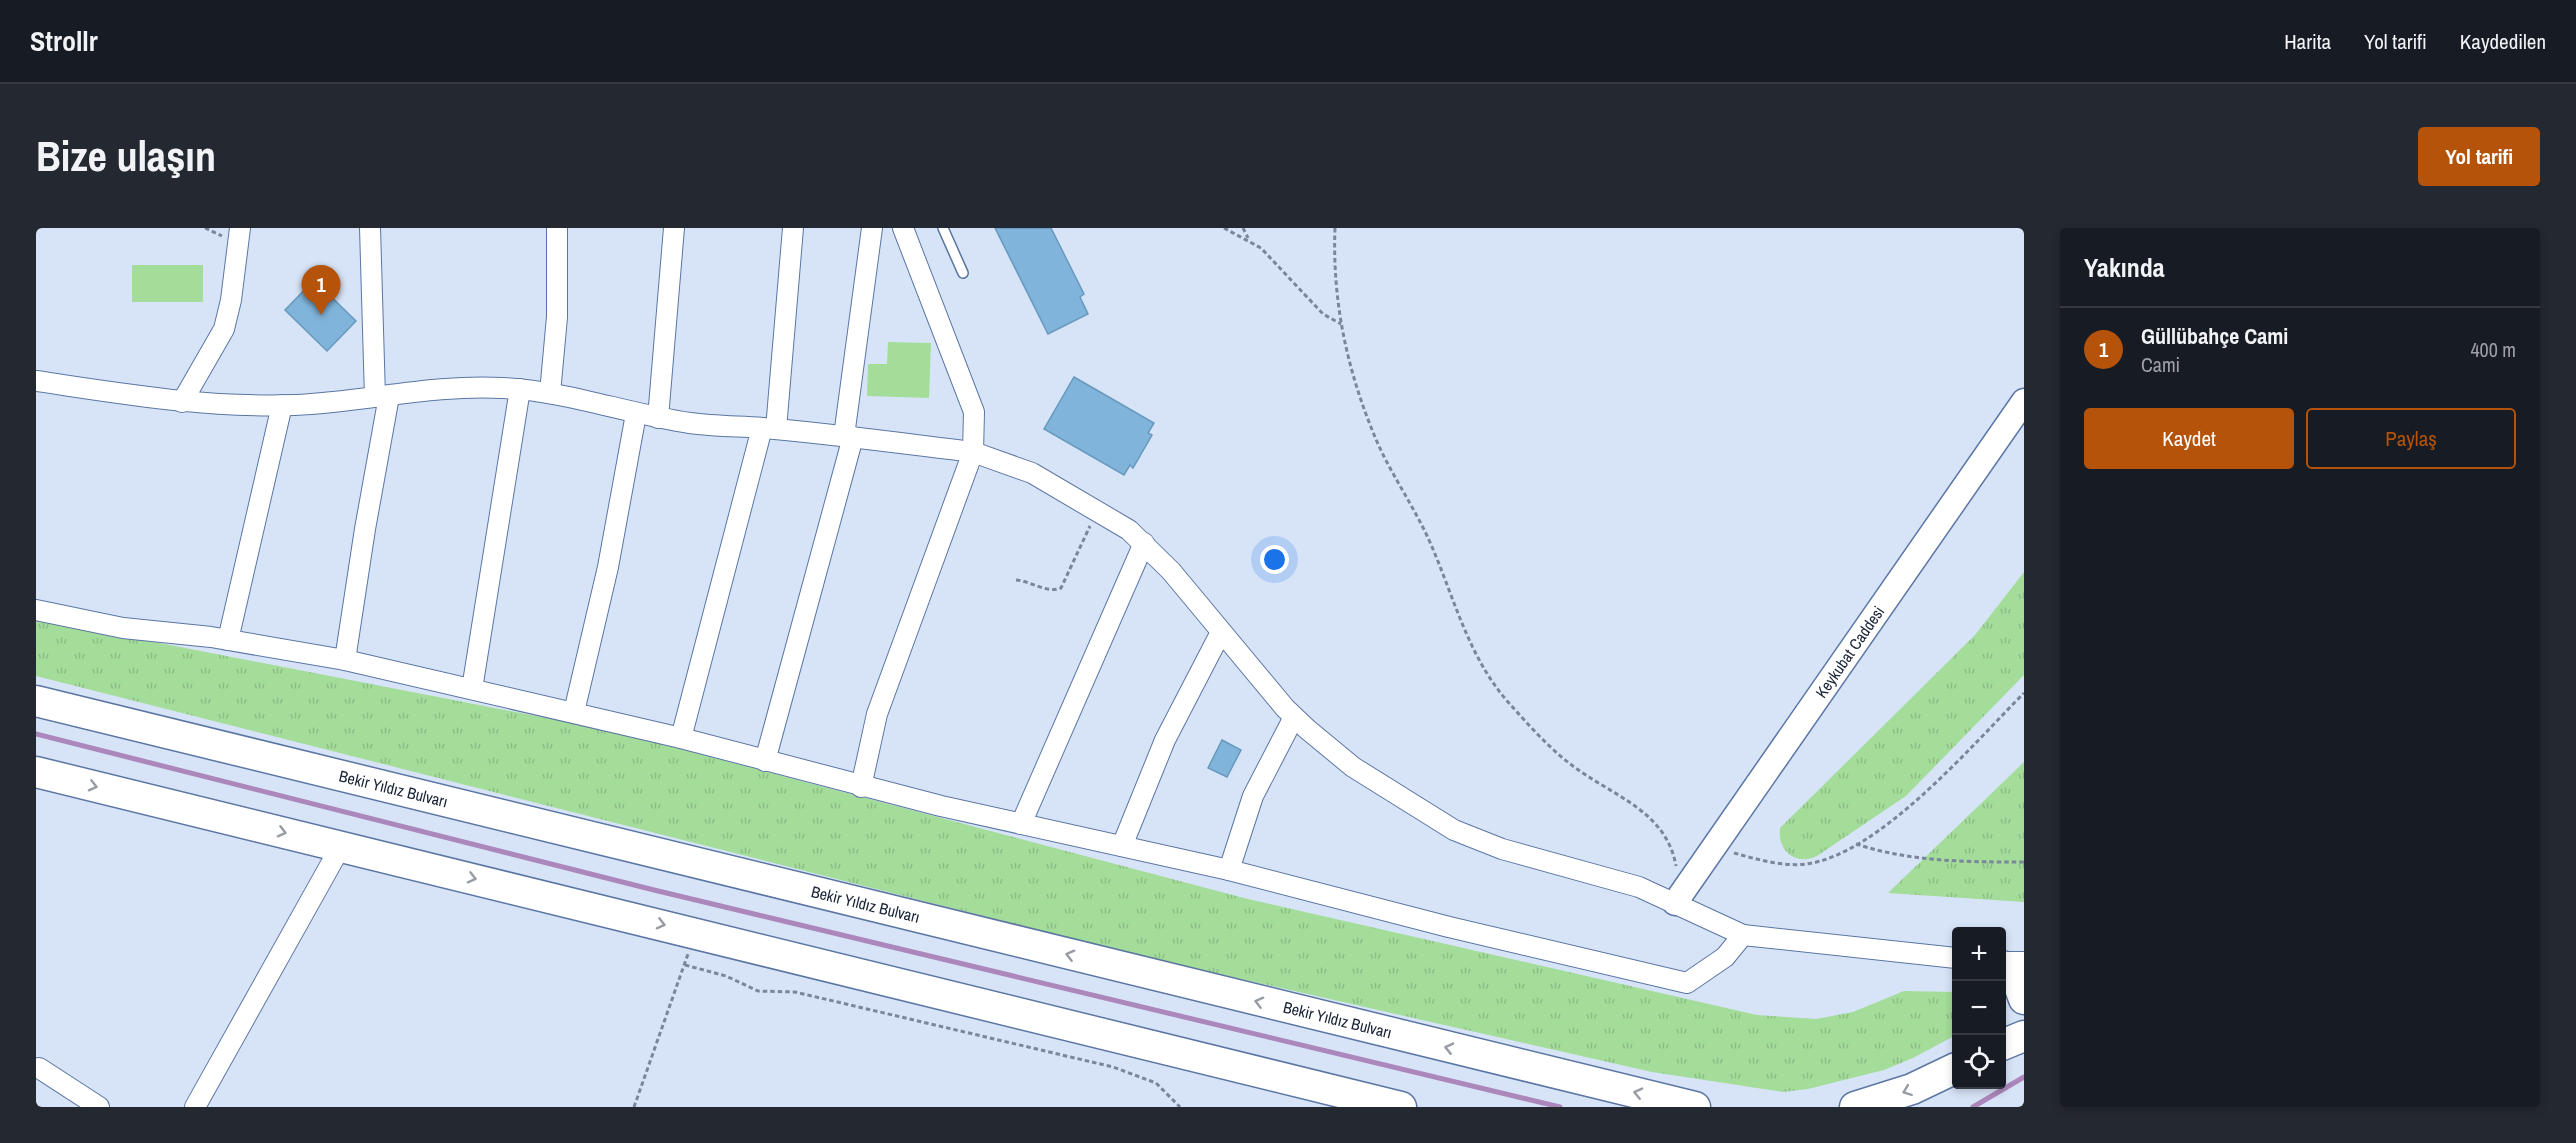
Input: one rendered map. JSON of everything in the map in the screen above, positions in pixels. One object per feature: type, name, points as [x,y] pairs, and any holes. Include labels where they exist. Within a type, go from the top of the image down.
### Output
[{"type":"main road","name":"Bekir Yıldız Bulvarı","points":[[36,701],[1695,1107]]},
{"type":"main road","points":[[36,772],[1401,1107]]},
{"type":"main road","points":[[2006,970],[2018,983],[2024,999]]},
{"type":"main road","points":[[1855,1107],[1912,1089],[1952,1070]]},
{"type":"street","points":[[182,402],[224,329],[231,300],[240,228]]},
{"type":"street","points":[[345,660],[382,397],[370,228]]},
{"type":"street","points":[[550,393],[557,317],[557,228]]},
{"type":"street","points":[[658,418],[674,228]]},
{"type":"street","points":[[681,738],[769,428],[793,228]]},
{"type":"street","points":[[765,761],[848,437],[872,228]]},
{"type":"street","points":[[861,787],[877,714],[973,452],[974,412],[903,228]]},
{"type":"street","points":[[36,381],[182,402],[282,405],[382,397],[444,388],[520,389],[550,393],[636,414],[693,424],[769,428],[973,452],[1013,464],[1129,530],[1144,543],[1294,717],[1353,767],[1454,830],[1502,849],[1611,877],[1675,903],[1743,935],[1952,958]]},
{"type":"street","points":[[472,689],[520,389]]},
{"type":"street","name":"Keykubat Caddesi","points":[[1675,903],[1712,846],[2024,401]]},
{"type":"street","points":[[228,640],[282,405]]},
{"type":"street","points":[[574,712],[608,567],[636,414]]},
{"type":"street","points":[[1021,824],[1144,543]]},
{"type":"street","points":[[36,610],[123,628],[228,640],[345,660],[574,712],[681,738],[861,787],[1229,870],[1449,927],[1687,983],[1725,957],[1743,935]]},
{"type":"street","points":[[1122,846],[1165,740],[1221,632]]},
{"type":"street","points":[[1229,870],[1253,796],[1294,717]]},
{"type":"street","points":[[195,1107],[261,993],[341,846]]},
{"type":"street","points":[[2006,964],[2024,962]]},
{"type":"street","points":[[39,1068],[99,1107]]},
{"type":"lane","points":[[943,228],[963,273]]},
{"type":"path","points":[[1224,228],[1249,240],[1272,258],[1323,314],[1341,324]]},
{"type":"path","points":[[1243,228],[1249,240]]},
{"type":"path","points":[[1335,228],[1335,274],[1349,365],[1368,420],[1428,539],[1457,613],[1481,664],[1506,700],[1561,756],[1585,775],[1653,818],[1667,838],[1676,869]]},
{"type":"path","points":[[1016,580],[1035,583],[1048,590],[1061,588],[1097,511]]},
{"type":"path","points":[[1712,846],[1794,865],[1826,860],[1889,822],[1934,785],[2024,693]]},
{"type":"path","points":[[1856,844],[1902,856],[1944,861],[2024,862]]},
{"type":"path","points":[[634,1107],[685,965],[726,976],[758,991],[795,992],[1113,1067],[1156,1083],[1180,1107]]},
{"type":"green space","points":[[132,265],[203,265],[203,302],[132,302]]},
{"type":"green space","points":[[888,342],[931,343],[929,398],[867,396],[868,364],[887,364]]},
{"type":"green space","points":[[2024,572],[2024,675],[1906,796],[1817,856],[1809,859],[1795,858],[1785,850],[1780,828],[1975,635]]},
{"type":"green space","points":[[36,619],[613,731],[1244,898],[1757,1015],[1816,1019],[1853,1012],[1904,991],[1952,992],[1952,1037],[1913,1058],[1884,1070],[1808,1089],[1783,1092],[1652,1072],[1148,958],[36,676]]},
{"type":"green space","points":[[2024,762],[2024,902],[1888,893]]},
{"type":"building","points":[[995,228],[1051,228],[1084,294],[1080,297],[1088,314],[1048,334]]},
{"type":"building","points":[[314,280],[356,321],[327,351],[285,310]]},
{"type":"building","points":[[1074,377],[1154,423],[1148,433],[1152,435],[1133,468],[1130,465],[1124,475],[1044,429]]},
{"type":"building","points":[[1222,740],[1241,750],[1227,777],[1208,768]]},
{"type":"waterway","points":[[36,734],[654,890],[1560,1107]]},
{"type":"waterway","points":[[1973,1107],[2024,1077]]},
{"type":"place","name":"Güllübahçe Cami","points":[[321,315]]}]
